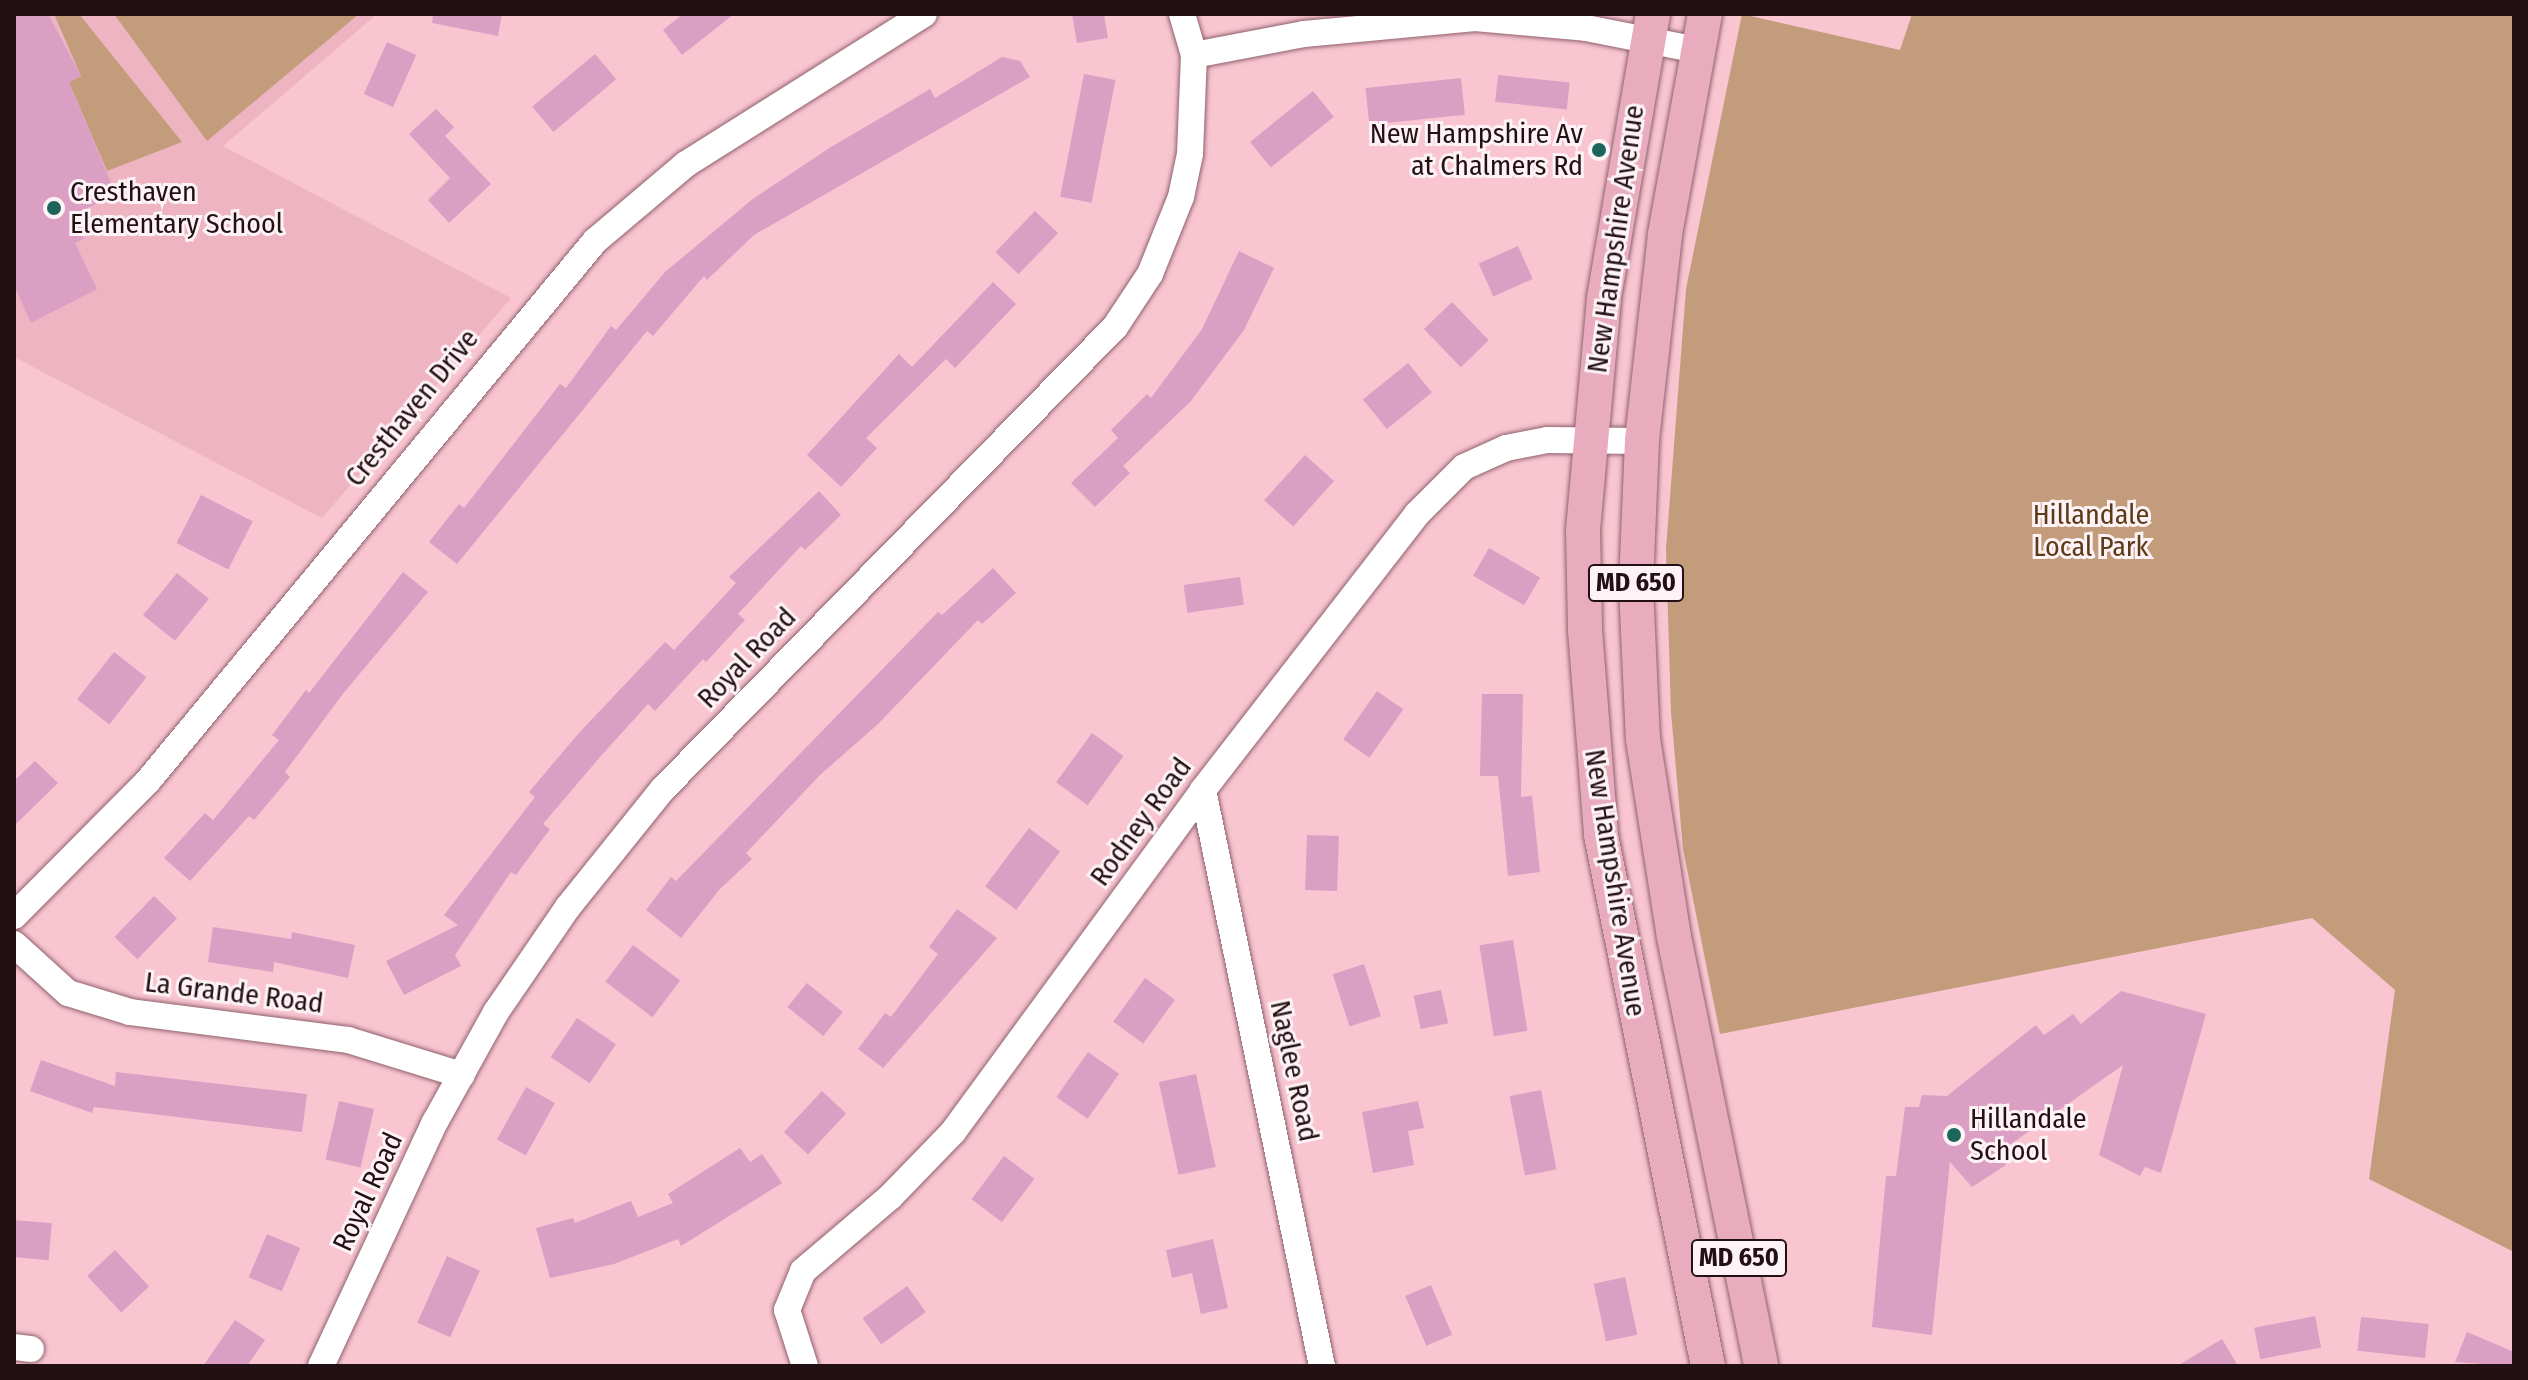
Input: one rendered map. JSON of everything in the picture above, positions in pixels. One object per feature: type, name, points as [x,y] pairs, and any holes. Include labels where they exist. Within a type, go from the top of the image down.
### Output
[{"type":"main road","name":"New Hampshire Avenue","points":[[1705,14],[1665,235],[1642,441],[1636,587],[1643,739],[1674,937],[1761,1366]]},
{"type":"main road","name":"New Hampshire Avenue","points":[[1651,27],[1604,299],[1589,439],[1585,630],[1601,835],[1708,1366]]},
{"type":"street","name":"Cresthaven Drive","points":[[14,916],[148,781],[595,241],[686,164],[924,14]]},
{"type":"street","name":"Royal Road","points":[[321,1366],[462,1075],[496,1012],[568,907],[663,789],[1115,327],[1150,274],[1181,197],[1190,154],[1194,55],[1182,14]]},
{"type":"street","points":[[1194,55],[1304,34],[1475,18],[1651,27],[1698,50]]},
{"type":"street","name":"Rodney Road","points":[[803,1363],[787,1310],[803,1271],[891,1196],[953,1132],[1203,790],[1417,514],[1464,467],[1506,448],[1589,439],[1642,441]]},
{"type":"street","name":"Naglee Road","points":[[1203,790],[1322,1366]]},
{"type":"street","name":"La Grande Road","points":[[14,944],[68,993],[130,1012],[348,1040],[462,1075]]},
{"type":"shaded area","points":[[14,14],[377,14],[223,146],[511,298],[322,518],[14,357]]},
{"type":"green space","points":[[54,14],[79,14],[182,142],[107,171],[69,82],[81,76]]},
{"type":"green space","points":[[114,14],[359,14],[207,141]]},
{"type":"green space","name":"Hillandale Local Park","points":[[1742,14],[1900,50],[1912,14],[2514,14],[2514,1252],[2369,1179],[2395,990],[2312,918],[1720,1034],[1683,849],[1671,712],[1666,549],[1686,289]]},
{"type":"building","points":[[14,14],[48,14],[81,76],[69,82],[116,195],[74,214],[84,239],[75,243],[97,289],[31,323],[14,285]]},
{"type":"building","points":[[433,14],[502,14],[498,36],[432,23]]},
{"type":"building","points":[[683,14],[734,14],[682,55],[663,30]]},
{"type":"building","points":[[1072,14],[1104,14],[1108,38],[1077,43]]},
{"type":"building","points":[[387,42],[416,55],[393,107],[364,94]]},
{"type":"building","points":[[595,54],[616,79],[553,132],[532,107]]},
{"type":"building","points":[[1002,57],[1020,61],[1030,77],[754,235],[707,280],[704,276],[653,336],[647,331],[457,564],[429,542],[459,504],[464,508],[560,384],[566,388],[611,326],[616,330],[665,272],[754,198],[831,147],[930,89],[935,98]]},
{"type":"building","points":[[1084,74],[1115,80],[1092,203],[1060,197]]},
{"type":"building","points":[[1498,75],[1570,83],[1567,109],[1495,102]]},
{"type":"building","points":[[1461,78],[1465,115],[1369,125],[1366,88]]},
{"type":"building","points":[[1313,91],[1334,117],[1271,168],[1250,142]]},
{"type":"building","points":[[436,109],[454,127],[445,136],[491,184],[449,223],[428,200],[450,178],[409,134]]},
{"type":"building","points":[[1035,211],[1058,233],[1018,274],[995,252]]},
{"type":"building","points":[[1518,246],[1533,279],[1493,296],[1479,263]]},
{"type":"building","points":[[1239,251],[1274,268],[1244,330],[1191,401],[1123,466],[1130,473],[1095,507],[1071,483],[1118,438],[1111,430],[1147,394],[1151,398],[1202,329]]},
{"type":"building","points":[[993,282],[1016,304],[955,368],[946,359],[866,438],[877,448],[841,487],[807,455],[899,354],[912,367]]},
{"type":"building","points":[[1452,302],[1489,340],[1461,367],[1424,329]]},
{"type":"building","points":[[1408,363],[1432,393],[1387,429],[1363,400]]},
{"type":"building","points":[[1305,455],[1334,481],[1293,526],[1264,500]]},
{"type":"building","points":[[819,491],[841,515],[805,550],[801,546],[738,614],[745,620],[706,662],[703,659],[655,711],[648,704],[543,824],[550,829],[516,875],[511,872],[455,955],[461,966],[404,995],[386,961],[458,925],[444,915],[535,797],[529,792],[578,734],[665,642],[674,650],[736,583],[729,577]]},
{"type":"building","points":[[201,495],[253,521],[228,569],[176,543]]},
{"type":"building","points":[[1489,548],[1540,578],[1524,605],[1473,576]]},
{"type":"building","points":[[993,568],[1016,593],[982,624],[978,620],[878,724],[820,775],[746,853],[752,859],[719,890],[681,938],[646,910],[671,877],[676,881],[938,612],[942,615]]},
{"type":"building","points":[[403,572],[428,592],[342,695],[285,772],[290,777],[254,820],[249,816],[190,881],[164,858],[205,813],[213,820],[279,740],[272,735],[306,690],[309,693]]},
{"type":"building","points":[[177,573],[209,599],[175,641],[143,615]]},
{"type":"building","points":[[1240,577],[1244,605],[1187,613],[1184,585]]},
{"type":"building","points":[[114,652],[146,677],[109,725],[77,699]]},
{"type":"building","points":[[1377,691],[1403,709],[1369,758],[1343,739]]},
{"type":"building","points":[[1482,694],[1523,694],[1521,797],[1532,796],[1540,872],[1508,876],[1498,776],[1480,776]]},
{"type":"building","points":[[1092,733],[1124,756],[1088,805],[1056,782]]},
{"type":"building","points":[[35,761],[58,783],[14,826],[14,781]]},
{"type":"building","points":[[1029,828],[1060,851],[1016,910],[985,886]]},
{"type":"building","points":[[1307,835],[1339,836],[1337,891],[1305,890]]},
{"type":"building","points":[[154,896],[177,918],[137,959],[114,937]]},
{"type":"building","points":[[957,909],[997,938],[883,1068],[858,1049],[885,1013],[891,1017],[938,954],[929,947]]},
{"type":"building","points":[[213,927],[291,939],[292,932],[355,945],[348,978],[274,962],[273,972],[208,962]]},
{"type":"building","points":[[1513,940],[1527,1031],[1494,1036],[1479,945]]},
{"type":"building","points":[[633,945],[680,981],[652,1017],[605,982]]},
{"type":"building","points":[[1364,964],[1381,1016],[1350,1027],[1333,974]]},
{"type":"building","points":[[1145,978],[1175,1000],[1143,1043],[1113,1022]]},
{"type":"building","points":[[807,983],[843,1012],[823,1036],[787,1007]]},
{"type":"building","points":[[1441,990],[1448,1023],[1421,1029],[1414,996]]},
{"type":"building","points":[[2121,991],[2206,1014],[2161,1173],[2145,1167],[2140,1176],[2099,1155],[2123,1065],[1997,1154],[2006,1165],[1972,1187],[1950,1162],[1932,1335],[1872,1327],[1886,1176],[1896,1176],[1905,1107],[1919,1107],[1922,1095],[1947,1096],[2036,1025],[2044,1035],[2073,1014],[2081,1024]]},
{"type":"building","points":[[577,1018],[616,1044],[590,1083],[551,1057]]},
{"type":"building","points":[[1088,1052],[1119,1074],[1088,1119],[1056,1097]]},
{"type":"building","points":[[41,1060],[115,1086],[116,1072],[307,1094],[302,1132],[94,1107],[92,1113],[30,1091]]},
{"type":"building","points":[[1196,1074],[1216,1167],[1179,1175],[1159,1082]]},
{"type":"building","points":[[526,1087],[555,1103],[526,1155],[497,1139]]},
{"type":"building","points":[[1541,1090],[1556,1170],[1525,1176],[1510,1096]]},
{"type":"building","points":[[822,1091],[846,1114],[808,1154],[784,1132]]},
{"type":"building","points":[[339,1101],[374,1109],[361,1168],[326,1159]]},
{"type":"building","points":[[1418,1101],[1424,1128],[1408,1131],[1414,1165],[1373,1173],[1362,1112]]},
{"type":"building","points":[[740,1148],[750,1162],[762,1154],[782,1183],[681,1246],[678,1239],[614,1264],[550,1278],[536,1228],[573,1218],[575,1223],[631,1201],[638,1217],[673,1203],[668,1194]]},
{"type":"building","points":[[1004,1156],[1034,1179],[1002,1222],[972,1199]]},
{"type":"building","points":[[14,1220],[52,1223],[49,1260],[14,1257]]},
{"type":"building","points":[[267,1234],[300,1248],[282,1291],[249,1277]]},
{"type":"building","points":[[1213,1239],[1228,1308],[1201,1314],[1192,1273],[1172,1278],[1166,1250]]},
{"type":"building","points":[[115,1250],[149,1287],[121,1312],[87,1276]]},
{"type":"building","points":[[447,1256],[480,1271],[450,1337],[417,1323]]},
{"type":"building","points":[[1625,1277],[1637,1335],[1606,1341],[1594,1284]]},
{"type":"building","points":[[1431,1285],[1452,1335],[1426,1346],[1405,1296]]},
{"type":"building","points":[[907,1286],[926,1312],[881,1344],[863,1318]]},
{"type":"building","points":[[2315,1316],[2321,1347],[2260,1359],[2254,1328]]},
{"type":"building","points":[[2361,1317],[2429,1324],[2425,1358],[2357,1351]]},
{"type":"building","points":[[235,1320],[265,1340],[247,1366],[203,1366]]},
{"type":"building","points":[[2467,1332],[2514,1352],[2514,1366],[2455,1362]]},
{"type":"building","points":[[2222,1339],[2238,1366],[2177,1366]]},
{"type":"place","name":"New Hampshire Av at Chalmers Rd","points":[[1599,150]]},
{"type":"place","name":"Cresthaven Elementary School","points":[[54,208]]},
{"type":"place","name":"Hillandale School","points":[[1954,1135]]}]
